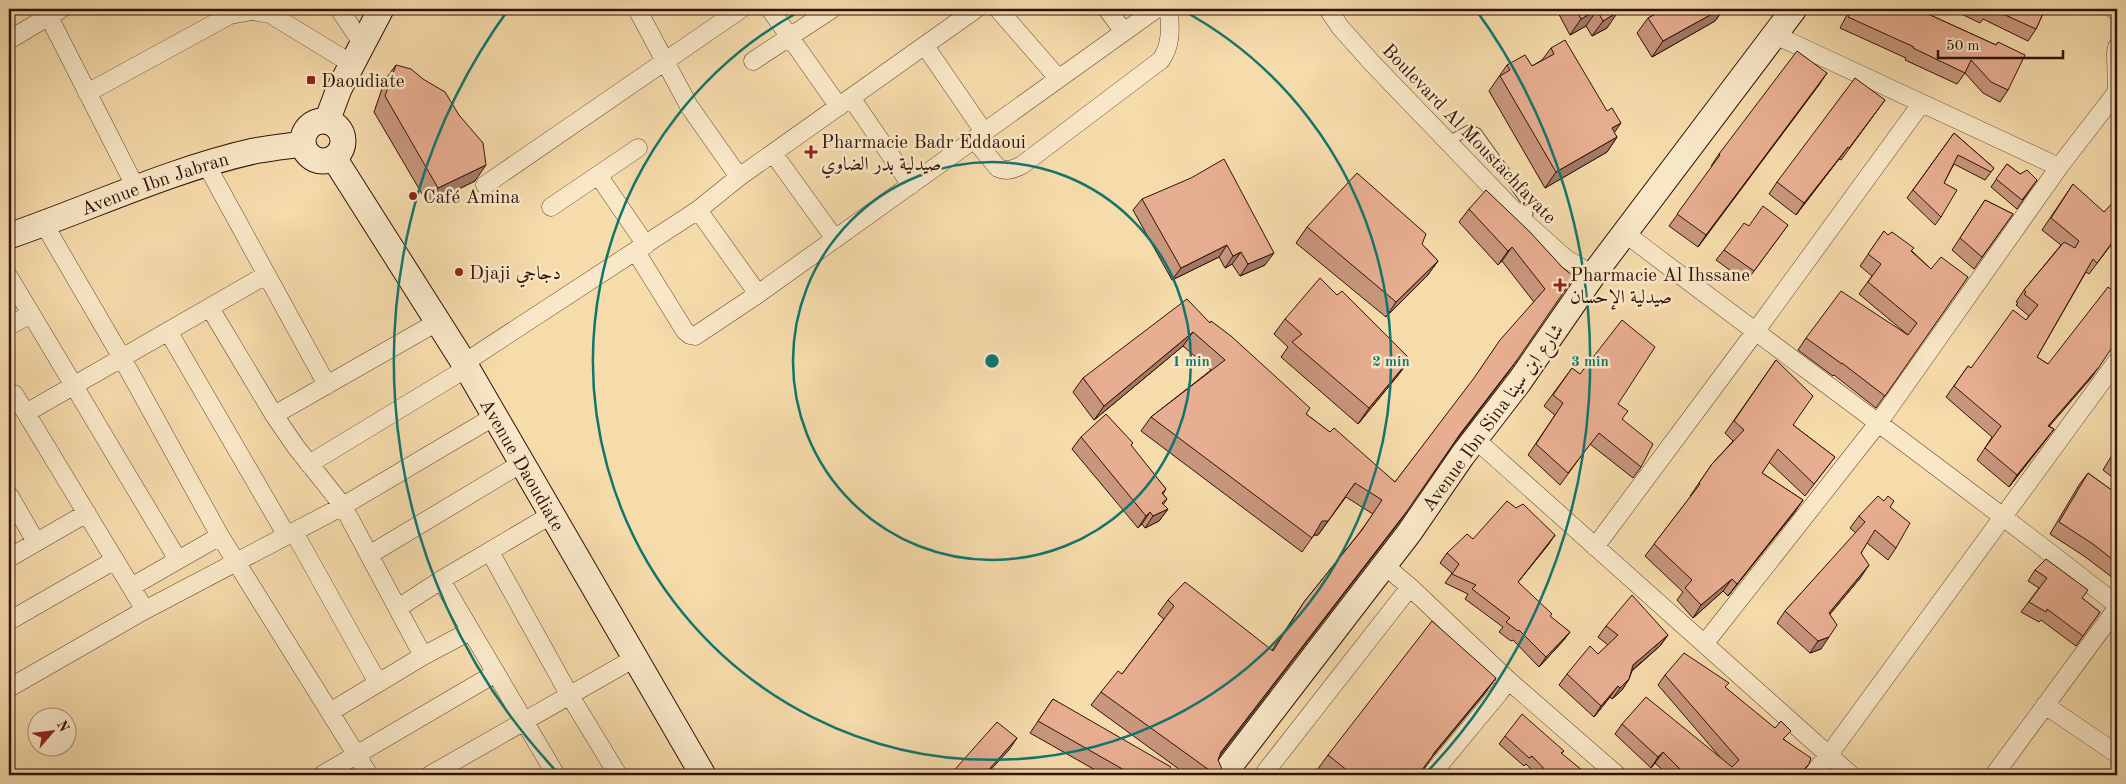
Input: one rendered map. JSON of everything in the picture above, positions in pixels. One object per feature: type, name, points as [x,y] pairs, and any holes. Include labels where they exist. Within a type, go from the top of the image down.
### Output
[{"type":"street","points":[[339,9],[357,54]]},
{"type":"street","points":[[327,122],[357,54],[381,9]]},
{"type":"street","points":[[637,9],[689,106],[740,177]]},
{"type":"street","points":[[485,185],[740,9]]},
{"type":"street","points":[[770,9],[912,186]]},
{"type":"street","points":[[753,60],[832,9]]},
{"type":"street","points":[[309,464],[465,366],[698,210],[773,152],[976,9]]},
{"type":"street","points":[[998,9],[1058,78]]},
{"type":"street","points":[[1107,9],[1124,32]]},
{"type":"street","points":[[598,175],[641,248],[685,331],[690,336],[695,336],[912,186],[1058,78],[1156,9]]},
{"type":"street","points":[[925,46],[998,168],[1010,170],[1022,165],[1161,60],[1167,51],[1171,34],[1169,9]]},
{"type":"street","name":"Boulevard Al Moustachfayate","points":[[1328,9],[1340,27],[1366,56],[1525,222],[1564,258],[1593,275]]},
{"type":"street","name":"Avenue Ibn Sina شارع ابن سينا","points":[[1223,775],[1384,565],[1475,439],[1519,382],[1593,275],[1626,234],[1794,9]]},
{"type":"street","points":[[2113,9],[2117,11]]},
{"type":"street","points":[[9,40],[52,11],[87,93],[136,188]]},
{"type":"street","points":[[87,93],[230,15],[252,11],[270,14],[357,54]]},
{"type":"street","points":[[1774,35],[2059,167]]},
{"type":"street","points":[[1705,643],[1879,422],[2059,167],[2117,94],[2117,47]]},
{"type":"street","points":[[1594,548],[1755,332],[1921,104]]},
{"type":"street","points":[[317,122],[327,122],[335,125],[341,133],[343,142],[341,151],[334,158],[318,161],[311,158],[306,152],[303,144],[304,135],[309,127],[317,122]]},
{"type":"street","name":"Avenue Ibn Jabran","points":[[9,236],[206,164],[255,151],[303,144]]},
{"type":"street","points":[[551,207],[638,148]]},
{"type":"street","points":[[773,152],[835,240]]},
{"type":"street","name":"Avenue Daoudiate","points":[[334,158],[439,321],[703,775]]},
{"type":"street","points":[[206,164],[327,385]]},
{"type":"street","points":[[698,210],[758,294]]},
{"type":"street","points":[[44,224],[122,358],[220,536],[369,775]]},
{"type":"street","points":[[1626,234],[2004,516],[2117,607],[1994,775]]},
{"type":"street","points":[[26,413],[266,275]]},
{"type":"street","points":[[9,277],[178,560]]},
{"type":"street","points":[[210,308],[274,414],[309,464],[343,506],[423,656]]},
{"type":"street","points":[[9,326],[31,314]]},
{"type":"street","points":[[274,414],[439,321]]},
{"type":"street","points":[[168,332],[378,683]]},
{"type":"street","points":[[1812,775],[1828,756],[2117,361]]},
{"type":"street","points":[[9,392],[14,394],[26,413],[145,610]]},
{"type":"street","points":[[9,688],[145,610],[343,506],[495,416]]},
{"type":"street","points":[[1475,439],[1594,548],[1705,643],[1851,775]]},
{"type":"street","points":[[369,555],[522,463]]},
{"type":"street","points":[[9,495],[36,542]]},
{"type":"street","points":[[9,558],[87,513]]},
{"type":"street","points":[[398,608],[441,580],[552,515]]},
{"type":"street","points":[[131,587],[220,536]]},
{"type":"street","points":[[490,552],[570,696],[618,775]]},
{"type":"street","points":[[9,621],[115,560]]},
{"type":"street","points":[[1384,565],[1410,586],[1508,680],[1617,775]]},
{"type":"street","points":[[441,580],[524,721],[550,773]]},
{"type":"street","points":[[1263,775],[1410,586]]},
{"type":"street","points":[[330,712],[423,656],[470,631]]},
{"type":"street","points":[[430,775],[635,658]]},
{"type":"street","points":[[322,775],[496,673]]},
{"type":"street","points":[[1431,775],[1508,680]]},
{"type":"street","points":[[2045,705],[2117,754]]},
{"type":"lane","points":[[1447,142],[1469,130],[1477,133],[1526,201],[1528,214],[1525,222]]},
{"type":"building","points":[[1576,9],[1616,9],[1618,12],[1603,21],[1597,10],[1581,19]]},
{"type":"building","points":[[1665,9],[1721,9],[1663,41],[1648,18]]},
{"type":"building","points":[[1852,9],[1917,9],[1996,45],[1998,42],[2025,55],[2008,90],[1991,82],[1971,60],[1965,73],[1848,17]]},
{"type":"building","points":[[1992,9],[2045,9],[2036,29]]},
{"type":"building","points":[[1565,40],[1607,111],[1612,108],[1621,123],[1612,128],[1617,137],[1556,172],[1500,76],[1510,70],[1507,65],[1525,55],[1532,66],[1554,54],[1551,48]]},
{"type":"building","points":[[1797,51],[1827,73],[1706,235],[1677,214],[1719,154]]},
{"type":"building","points":[[396,65],[411,69],[423,79],[445,92],[459,115],[483,143],[486,165],[438,188],[385,96]]},
{"type":"building","points":[[1855,78],[1885,100],[1804,203],[1777,182]]},
{"type":"building","points":[[1954,133],[1994,168],[1991,172],[1958,155],[1944,183],[1957,190],[1941,217],[1913,190]]},
{"type":"building","points":[[1224,159],[1274,253],[1248,264],[1241,252],[1233,256],[1227,245],[1181,268],[1142,199],[1191,178]]},
{"type":"building","points":[[2007,164],[2020,174],[2027,170],[2037,180],[2022,200],[1996,179]]},
{"type":"building","points":[[1357,173],[1426,234],[1422,244],[1438,261],[1396,302],[1307,227]]},
{"type":"building","points":[[2073,184],[2104,212],[2117,198],[2117,236],[2097,263],[2093,259],[2037,357],[2048,364],[2108,287],[2117,294],[2117,340],[2099,367],[2048,426],[2054,429],[2017,475],[1985,448],[2001,426],[1954,386],[1968,366],[1971,368],[2013,310],[2026,320],[2038,305],[2024,294],[2026,292],[2024,290],[2064,242],[2075,248],[2079,241],[2051,218]]},
{"type":"building","points":[[1486,190],[1574,277],[1517,360],[1460,434],[1407,511],[1221,752],[1218,760],[1222,769],[1216,775],[1101,692],[1118,671],[1122,674],[1174,606],[1168,600],[1185,582],[1273,651],[1304,602],[1362,530],[1382,500],[1355,483],[1328,521],[1322,521],[1312,538],[1151,417],[1225,360],[1193,332],[1104,406],[1083,378],[1187,299],[1210,323],[1211,321],[1231,336],[1310,408],[1306,414],[1330,432],[1334,428],[1395,482],[1474,378],[1500,340],[1545,289],[1512,247],[1508,251],[1469,209]]},
{"type":"building","points":[[1985,200],[2013,214],[1982,257],[1960,238]]},
{"type":"building","points":[[1763,206],[1788,225],[1754,271],[1724,250],[1744,223],[1749,226]]},
{"type":"building","points":[[1884,231],[1888,235],[1892,232],[1914,248],[1911,251],[1931,269],[1941,257],[1968,277],[1885,396],[1806,338],[1841,291],[1908,335],[1917,323],[1868,282],[1881,264],[1868,254]]},
{"type":"building","points":[[1320,278],[1337,295],[1342,291],[1410,359],[1369,408],[1292,342],[1302,334],[1285,319]]},
{"type":"building","points":[[1622,320],[1655,347],[1618,404],[1628,411],[1622,419],[1653,444],[1641,467],[1599,433],[1568,473],[1536,444],[1563,403],[1553,395],[1572,368],[1580,374]]},
{"type":"building","points":[[1776,360],[1813,396],[1793,425],[1835,457],[1814,484],[1778,449],[1762,473],[1803,500],[1737,584],[1732,579],[1701,605],[1685,588],[1692,580],[1654,544],[1700,484],[1712,464],[1744,430],[1734,421]]},
{"type":"building","points":[[1106,414],[1133,443],[1131,445],[1166,489],[1162,493],[1167,499],[1162,503],[1168,509],[1153,516],[1150,512],[1146,516],[1081,437]]},
{"type":"building","points":[[2117,448],[2117,462],[2111,458]]},
{"type":"building","points":[[2088,473],[2117,494],[2117,563],[2093,544],[2059,522]]},
{"type":"building","points":[[1878,496],[1884,501],[1888,496],[1894,501],[1890,507],[1910,523],[1896,548],[1875,530],[1861,553],[1869,565],[1829,613],[1837,625],[1829,637],[1818,641],[1785,611],[1865,522],[1859,516]]},
{"type":"building","points":[[1507,501],[1516,508],[1523,504],[1555,535],[1518,582],[1552,614],[1550,616],[1570,632],[1546,657],[1519,630],[1506,622],[1510,618],[1472,589],[1476,585],[1452,574],[1459,564],[1447,553],[1467,534],[1473,539]]},
{"type":"building","points":[[2046,559],[2088,590],[2082,598],[2100,612],[2083,636],[2047,609],[2046,612],[2029,602],[2047,578],[2035,570]]},
{"type":"building","points":[[1632,595],[1668,635],[1633,665],[1629,679],[1620,688],[1618,686],[1601,706],[1567,674],[1590,646],[1598,654],[1618,635],[1606,626]]},
{"type":"building","points":[[1432,621],[1496,678],[1418,775],[1353,775],[1328,755]]},
{"type":"building","points":[[1684,653],[1729,683],[1725,687],[1775,728],[1781,721],[1791,731],[1783,739],[1811,758],[1809,764],[1799,775],[1686,775],[1663,752],[1658,757],[1622,724],[1646,697],[1732,767],[1739,760],[1665,675]]},
{"type":"building","points":[[1053,699],[1171,767],[1165,775],[1133,775],[1038,721]]},
{"type":"building","points":[[1522,714],[1564,751],[1561,753],[1588,775],[1550,775],[1532,756],[1529,758],[1505,736]]},
{"type":"building","points":[[997,722],[1017,738],[984,775],[950,775]]},
{"type":"place","name":"Daoudiate","points":[[311,80]]},
{"type":"place","name":"Pharmacie Badr Eddaoui صيدلية بدر الضاوي","points":[[811,152]]},
{"type":"place","name":"Café Amina","points":[[413,196]]},
{"type":"place","name":"Djaji دجاجي","points":[[459,272]]},
{"type":"place","name":"Pharmacie Al Ihssane صيدلية الإحسان","points":[[1560,285]]}]
